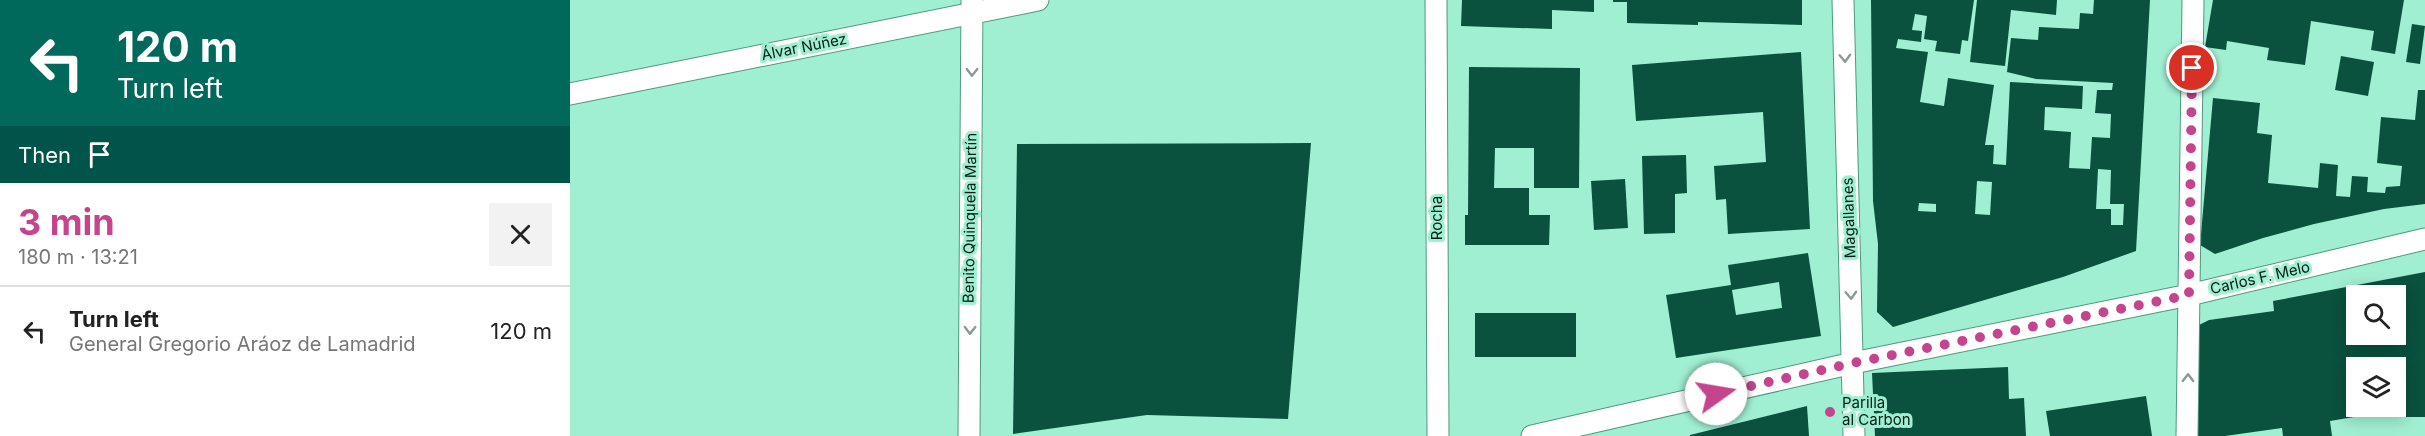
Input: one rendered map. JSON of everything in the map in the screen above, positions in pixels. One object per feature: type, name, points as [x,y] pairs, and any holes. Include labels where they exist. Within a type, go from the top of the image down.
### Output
[{"type":"street","name":"Álvar Núñez","points":[[570,94],[972,7],[1038,0]]},
{"type":"street","name":"Rocha","points":[[1436,0],[1438,436]]},
{"type":"street","name":"Magallanes","points":[[1844,0],[1854,436]]},
{"type":"street","points":[[2187,436],[2193,0]]},
{"type":"street","name":"Benito Quinquela Martín","points":[[969,436],[972,7]]},
{"type":"street","name":"Carlos F. Melo","points":[[1532,436],[1853,363],[2189,295],[2425,239]]},
{"type":"building","points":[[1462,0],[1594,0],[1594,12],[1552,10],[1552,29],[1461,26]]},
{"type":"building","points":[[1613,0],[1802,0],[1802,25],[1698,22],[1698,25],[1627,23],[1627,2],[1613,2]]},
{"type":"building","points":[[1871,0],[1974,0],[1968,41],[1962,40],[1960,54],[1935,51],[1937,41],[1924,39],[1927,16],[1915,14],[1912,30],[1922,31],[1921,42],[1898,39],[1896,48],[1928,52],[1920,102],[1944,106],[1948,78],[1994,85],[1985,145],[1994,145],[1993,164],[2006,165],[2010,82],[2083,86],[2082,109],[2045,107],[2044,130],[2071,132],[2069,168],[2090,169],[2092,137],[2110,138],[2111,114],[2095,113],[2097,90],[2112,90],[2113,83],[2036,79],[2007,72],[2011,38],[2038,40],[2039,27],[2079,29],[2080,13],[2093,14],[2094,0],[2150,0],[2136,251],[2063,277],[1893,327],[1877,312],[1878,244],[1873,201]],"holes":[[[2098,169],[2111,170],[2110,204],[2124,204],[2123,225],[2111,225],[2111,209],[2096,209]],[[1977,181],[1992,182],[1990,215],[1975,214]],[[1919,203],[1936,204],[1936,212],[1918,211]]]},
{"type":"building","points":[[1977,0],[2057,0],[2056,15],[2011,10],[2005,66],[1970,62]]},
{"type":"building","points":[[2213,0],[2404,0],[2395,54],[2371,50],[2374,31],[2311,21],[2305,65],[2267,60],[2269,48],[2227,41],[2226,50],[2205,47]]},
{"type":"building","points":[[2412,24],[2425,26],[2420,64],[2406,62]]},
{"type":"building","points":[[1801,52],[1810,229],[1728,234],[1726,199],[1716,200],[1714,166],[1766,162],[1763,112],[1636,121],[1632,65]]},
{"type":"building","points":[[2341,56],[2374,62],[2368,96],[2335,90]]},
{"type":"building","points":[[1469,67],[1580,68],[1579,188],[1534,188],[1534,148],[1495,148],[1494,188],[1529,188],[1529,215],[1550,215],[1549,245],[1465,245],[1465,215],[1468,215]]},
{"type":"building","points":[[2418,90],[2425,90],[2425,204],[2384,209],[2314,224],[2215,254],[2200,245],[2213,98],[2260,103],[2257,133],[2272,135],[2268,183],[2318,188],[2320,163],[2338,165],[2336,196],[2350,197],[2352,176],[2368,177],[2367,192],[2385,193],[2386,187],[2400,186],[2402,166],[2377,163],[2381,117],[2415,120]]},
{"type":"building","points":[[1311,143],[1288,419],[1147,415],[1013,434],[1017,144]]},
{"type":"building","points":[[1686,155],[1687,193],[1675,194],[1675,233],[1644,234],[1642,156]]},
{"type":"building","points":[[1625,179],[1628,228],[1594,230],[1591,181]]},
{"type":"building","points":[[1808,253],[1821,336],[1676,358],[1666,295],[1731,285],[1728,265]],"holes":[[[1779,282],[1782,308],[1736,315],[1732,290]]]},
{"type":"building","points":[[2425,272],[2425,417],[2406,417],[2406,357],[2346,357],[2346,417],[2354,417],[2330,421],[2332,436],[2283,436],[2282,428],[2225,436],[2193,436],[2199,325],[2209,320],[2274,311],[2273,301],[2346,287],[2346,345],[2406,345],[2406,285],[2357,285]]},
{"type":"building","points":[[1475,313],[1576,313],[1576,357],[1475,357]]},
{"type":"building","points":[[2008,367],[2009,399],[2024,398],[2026,436],[1875,436],[1872,373]]},
{"type":"building","points":[[2146,396],[2152,436],[2050,436],[2046,411]]},
{"type":"building","points":[[1807,406],[1809,436],[1690,436],[1690,435]]},
{"type":"place","name":"Parilla al Carbon","points":[[1830,412]]},
{"type":"route","points":[[1716,394],[1853,363],[2189,295],[2192,68]]}]
